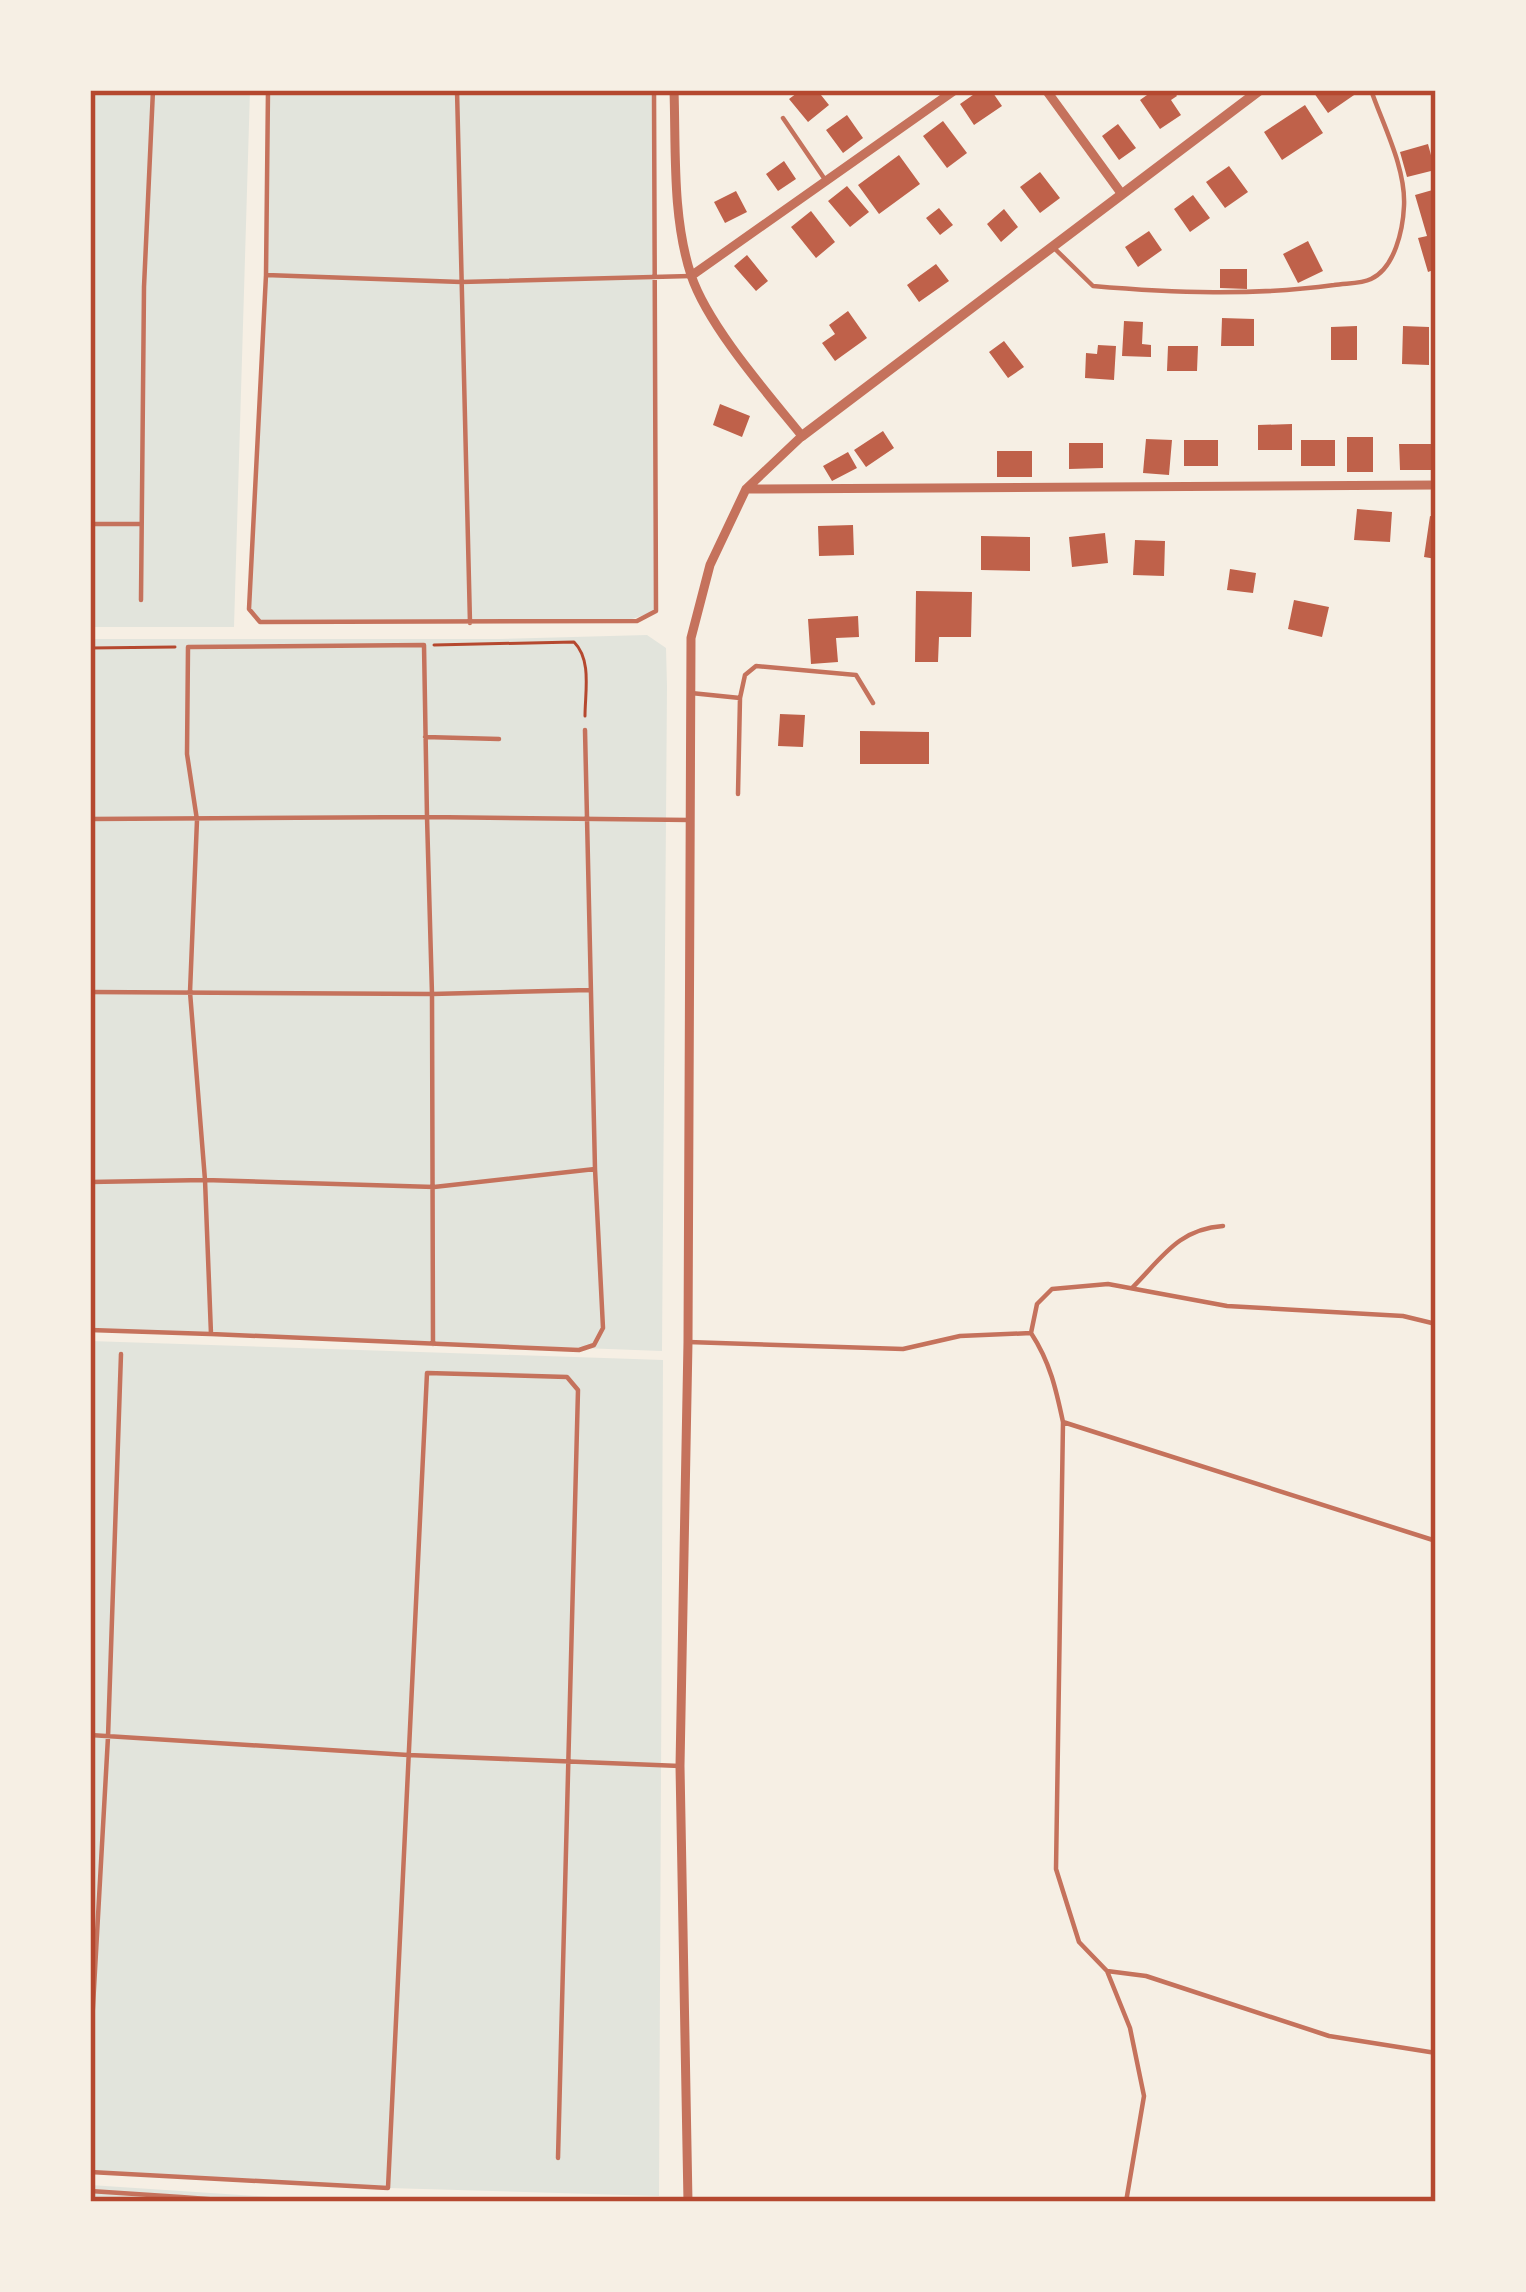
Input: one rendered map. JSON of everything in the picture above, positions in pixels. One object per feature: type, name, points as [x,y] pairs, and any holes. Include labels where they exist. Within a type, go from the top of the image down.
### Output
[{"type":"street","points":[[674,90],[678,201],[691,276],[756,379],[802,436]]},
{"type":"street","points":[[691,276],[955,90]]},
{"type":"street","points":[[1046,90],[1121,193]]},
{"type":"street","points":[[688,2202],[680,1766],[688,1342],[691,638],[710,565],[746,489],[802,436],[1260,90]]},
{"type":"street","points":[[746,489],[1436,485]]},
{"type":"lane","points":[[141,600],[144,287],[153,90]]},
{"type":"lane","points":[[268,90],[266,275],[249,609],[260,622],[470,623],[638,621],[656,611],[654,90]]},
{"type":"lane","points":[[457,90],[470,623]]},
{"type":"lane","points":[[1052,245],[1093,286],[1212,293],[1290,291],[1371,279],[1389,263],[1401,231],[1405,201],[1371,90]]},
{"type":"lane","points":[[783,118],[826,181]]},
{"type":"lane","points":[[266,275],[461,282],[691,276]]},
{"type":"lane","points":[[90,524],[141,524]]},
{"type":"lane","points":[[211,1334],[190,992],[197,820],[187,754],[188,647],[424,646],[433,1344]]},
{"type":"lane","points":[[738,794],[740,698],[745,675],[756,665],[856,675],[873,703]]},
{"type":"lane","points":[[691,693],[740,698]]},
{"type":"lane","points":[[90,1330],[579,1350],[594,1345],[603,1328],[585,730]]},
{"type":"lane","points":[[425,737],[499,739]]},
{"type":"lane","points":[[90,819],[690,820]]},
{"type":"lane","points":[[90,992],[590,990]]},
{"type":"lane","points":[[90,1182],[205,1180],[434,1187],[595,1169]]},
{"type":"lane","points":[[1132,1288],[1184,1235],[1198,1228],[1223,1226]]},
{"type":"lane","points":[[1126,2202],[1144,2096],[1130,2028],[1107,1971],[1078,1942],[1056,1869],[1063,1423],[1054,1376],[1031,1333],[1037,1304],[1052,1289],[1108,1284],[1228,1306],[1403,1316],[1436,1324]]},
{"type":"lane","points":[[688,1342],[903,1349],[960,1336],[1031,1333]]},
{"type":"lane","points":[[90,2060],[108,1737],[121,1354]]},
{"type":"lane","points":[[90,2172],[388,2188],[427,1373],[567,1377],[578,1390],[558,2158]]},
{"type":"lane","points":[[1063,1423],[1434,1540],[1436,1550]]},
{"type":"lane","points":[[90,1735],[680,1766]]},
{"type":"lane","points":[[1107,1971],[1146,1976],[1328,2036],[1436,2054]]},
{"type":"lane","points":[[1433,2202],[1436,2144]]},
{"type":"lane","points":[[90,2191],[247,2202]]},
{"type":"path","points":[[424,646],[574,642],[586,662],[585,730]]},
{"type":"path","points":[[90,648],[188,647]]},
{"type":"shaded area","points":[[90,90],[250,90],[234,627],[90,627]]},
{"type":"shaded area","points":[[268,90],[654,90],[656,611],[626,621],[260,622],[249,609],[266,275]]},
{"type":"shaded area","points":[[647,635],[666,648],[667,686],[662,1351],[90,1330],[90,639]]},
{"type":"shaded area","points":[[90,1341],[663,1360],[659,2196],[90,2172]]},
{"type":"shaded area","points":[[90,2185],[348,2202],[90,2202]]},
{"type":"building","points":[[801,90],[817,90],[829,105],[808,122],[789,99]]},
{"type":"building","points":[[980,90],[991,90],[1002,106],[974,125],[960,104]]},
{"type":"building","points":[[1154,90],[1173,90],[1177,96],[1171,100],[1181,115],[1160,129],[1140,100]]},
{"type":"building","points":[[1314,93],[1357,93],[1328,113]]},
{"type":"building","points":[[1305,105],[1323,133],[1282,160],[1264,132]]},
{"type":"building","points":[[847,115],[863,138],[843,153],[826,130]]},
{"type":"building","points":[[943,121],[967,153],[947,168],[923,136]]},
{"type":"building","points":[[1118,124],[1136,148],[1119,160],[1102,136]]},
{"type":"building","points":[[1428,144],[1435,170],[1407,177],[1400,152]]},
{"type":"building","points":[[899,155],[920,184],[879,214],[858,185]]},
{"type":"building","points":[[784,161],[796,179],[778,191],[766,174]]},
{"type":"building","points":[[1229,166],[1248,192],[1225,208],[1206,182]]},
{"type":"building","points":[[1040,172],[1060,198],[1040,213],[1020,187]]},
{"type":"building","points":[[847,186],[869,212],[850,227],[828,201]]},
{"type":"building","points":[[1436,189],[1436,269],[1428,272],[1418,238],[1427,236],[1415,195]]},
{"type":"building","points":[[736,191],[747,212],[725,223],[714,202]]},
{"type":"building","points":[[1193,195],[1210,218],[1190,232],[1174,209]]},
{"type":"building","points":[[939,208],[953,225],[940,235],[926,218]]},
{"type":"building","points":[[1004,209],[1018,227],[1001,242],[987,224]]},
{"type":"building","points":[[811,211],[835,242],[816,258],[791,227]]},
{"type":"building","points":[[1149,231],[1162,250],[1138,267],[1125,247]]},
{"type":"building","points":[[1308,241],[1323,271],[1298,283],[1283,254]]},
{"type":"building","points":[[747,255],[768,281],[756,291],[734,266]]},
{"type":"building","points":[[936,264],[949,281],[919,302],[907,285]]},
{"type":"building","points":[[1220,269],[1247,269],[1247,289],[1220,288]]},
{"type":"building","points":[[848,311],[867,338],[835,361],[822,343],[835,334],[829,325]]},
{"type":"building","points":[[1222,318],[1254,319],[1254,346],[1221,346]]},
{"type":"building","points":[[1124,321],[1143,322],[1142,344],[1151,345],[1151,357],[1122,356]]},
{"type":"building","points":[[1357,326],[1357,360],[1331,360],[1331,327]]},
{"type":"building","points":[[1403,326],[1429,327],[1429,365],[1402,364]]},
{"type":"building","points":[[1004,341],[1024,367],[1008,378],[989,352]]},
{"type":"building","points":[[1098,345],[1116,346],[1114,380],[1085,378],[1086,353],[1097,354]]},
{"type":"building","points":[[1168,346],[1198,346],[1197,371],[1167,371]]},
{"type":"building","points":[[720,404],[750,416],[742,437],[713,425]]},
{"type":"building","points":[[1292,424],[1292,450],[1258,450],[1258,425]]},
{"type":"building","points":[[883,431],[894,448],[866,467],[854,450]]},
{"type":"building","points":[[1347,437],[1373,437],[1373,472],[1347,472]]},
{"type":"building","points":[[1146,439],[1172,440],[1169,475],[1143,473]]},
{"type":"building","points":[[1184,440],[1218,440],[1218,466],[1184,466]]},
{"type":"building","points":[[1301,440],[1335,440],[1335,466],[1301,466]]},
{"type":"building","points":[[1069,443],[1103,443],[1103,468],[1069,469]]},
{"type":"building","points":[[1399,444],[1434,444],[1434,470],[1400,470]]},
{"type":"building","points":[[997,451],[1032,451],[1032,477],[997,477]]},
{"type":"building","points":[[848,452],[857,468],[832,481],[823,466]]},
{"type":"building","points":[[1357,509],[1392,512],[1390,542],[1354,540]]},
{"type":"building","points":[[1430,516],[1436,517],[1436,559],[1424,557]]},
{"type":"building","points":[[853,525],[854,555],[819,556],[818,526]]},
{"type":"building","points":[[1105,533],[1108,563],[1072,567],[1069,537]]},
{"type":"building","points":[[981,536],[1030,537],[1030,571],[981,570]]},
{"type":"building","points":[[1135,540],[1165,541],[1164,576],[1133,575]]},
{"type":"building","points":[[1230,569],[1256,573],[1253,593],[1227,590]]},
{"type":"building","points":[[916,591],[972,592],[971,637],[939,637],[938,662],[915,662]]},
{"type":"building","points":[[1294,600],[1329,607],[1322,637],[1288,629]]},
{"type":"building","points":[[858,616],[859,637],[836,638],[838,662],[811,664],[808,619]]},
{"type":"building","points":[[780,714],[805,715],[803,747],[778,746]]},
{"type":"building","points":[[860,731],[929,732],[929,764],[860,764]]}]
